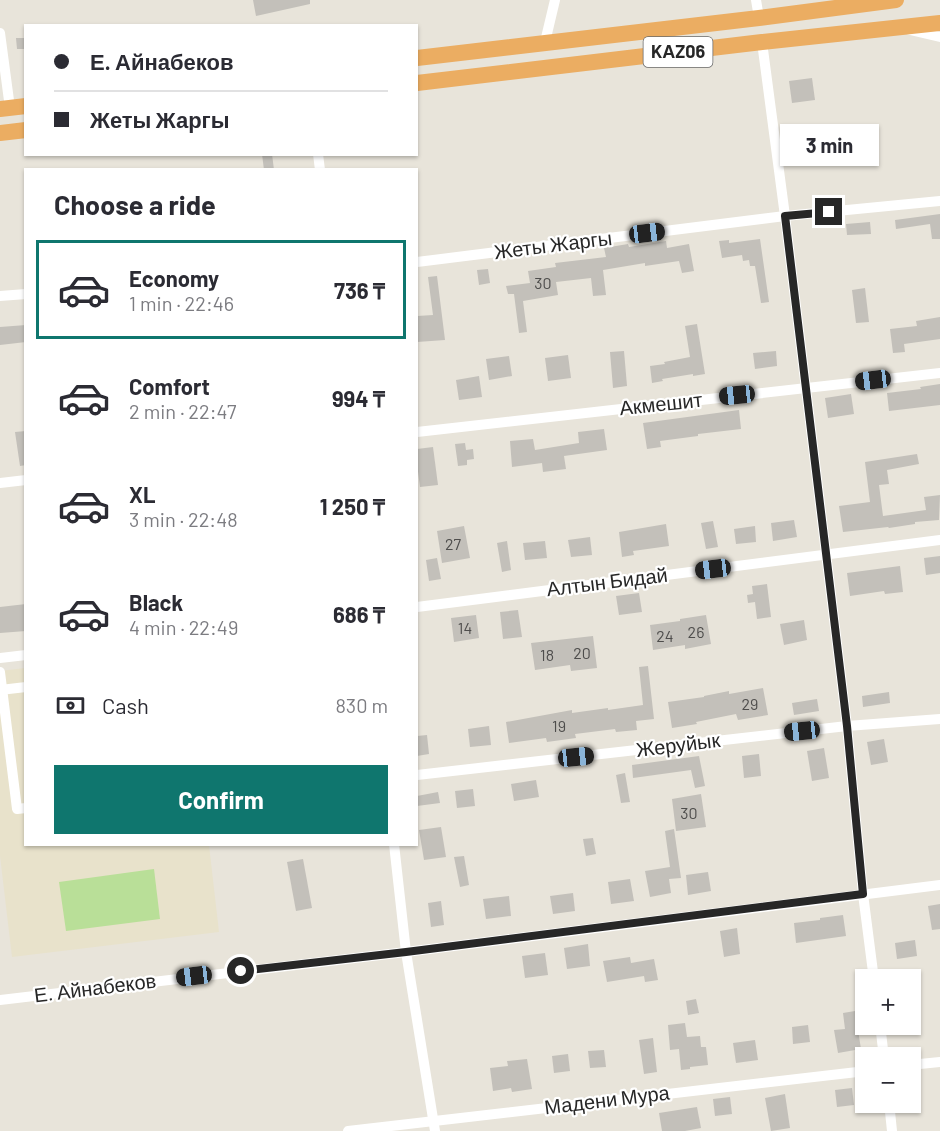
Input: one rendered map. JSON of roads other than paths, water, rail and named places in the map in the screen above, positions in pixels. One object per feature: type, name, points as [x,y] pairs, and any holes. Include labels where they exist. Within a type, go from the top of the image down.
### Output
[{"type":"highway","name":"KАZ06","points":[[418,58],[897,0]]},
{"type":"highway","points":[[759,18],[762,42]]},
{"type":"highway","name":"KАZ06","points":[[418,83],[940,23]]},
{"type":"highway","points":[[0,133],[24,130]]},
{"type":"street","points":[[545,42],[555,0]]},
{"type":"street","points":[[756,0],[759,18]]},
{"type":"street","points":[[901,27],[940,37]]},
{"type":"street","points":[[0,33],[12,108]]},
{"type":"street","points":[[762,42],[827,554],[873,969]]},
{"type":"street","name":"Жеты Жаргы","points":[[418,262],[785,216],[940,201]]},
{"type":"street","points":[[0,296],[24,294]]},
{"type":"street","name":"Акмешит","points":[[418,432],[940,373]]},
{"type":"street","points":[[0,483],[24,480]]},
{"type":"street","name":"Алтын Бидай","points":[[418,607],[940,540]]},
{"type":"street","points":[[0,658],[24,655]]},
{"type":"street","points":[[0,672],[17,809],[24,808]]},
{"type":"street","points":[[1,690],[24,687]]},
{"type":"street","name":"Жеруйык","points":[[418,775],[847,726],[940,719]]},
{"type":"street","points":[[393,846],[406,952],[435,1125]]},
{"type":"street","name":"Е. Айнабеков","points":[[0,1000],[940,885]]},
{"type":"street","points":[[921,1064],[940,1062]]},
{"type":"street","name":"Мадени Мура","points":[[348,1131],[435,1125],[855,1072]]},
{"type":"street","points":[[890,1113],[892,1131]]}]
